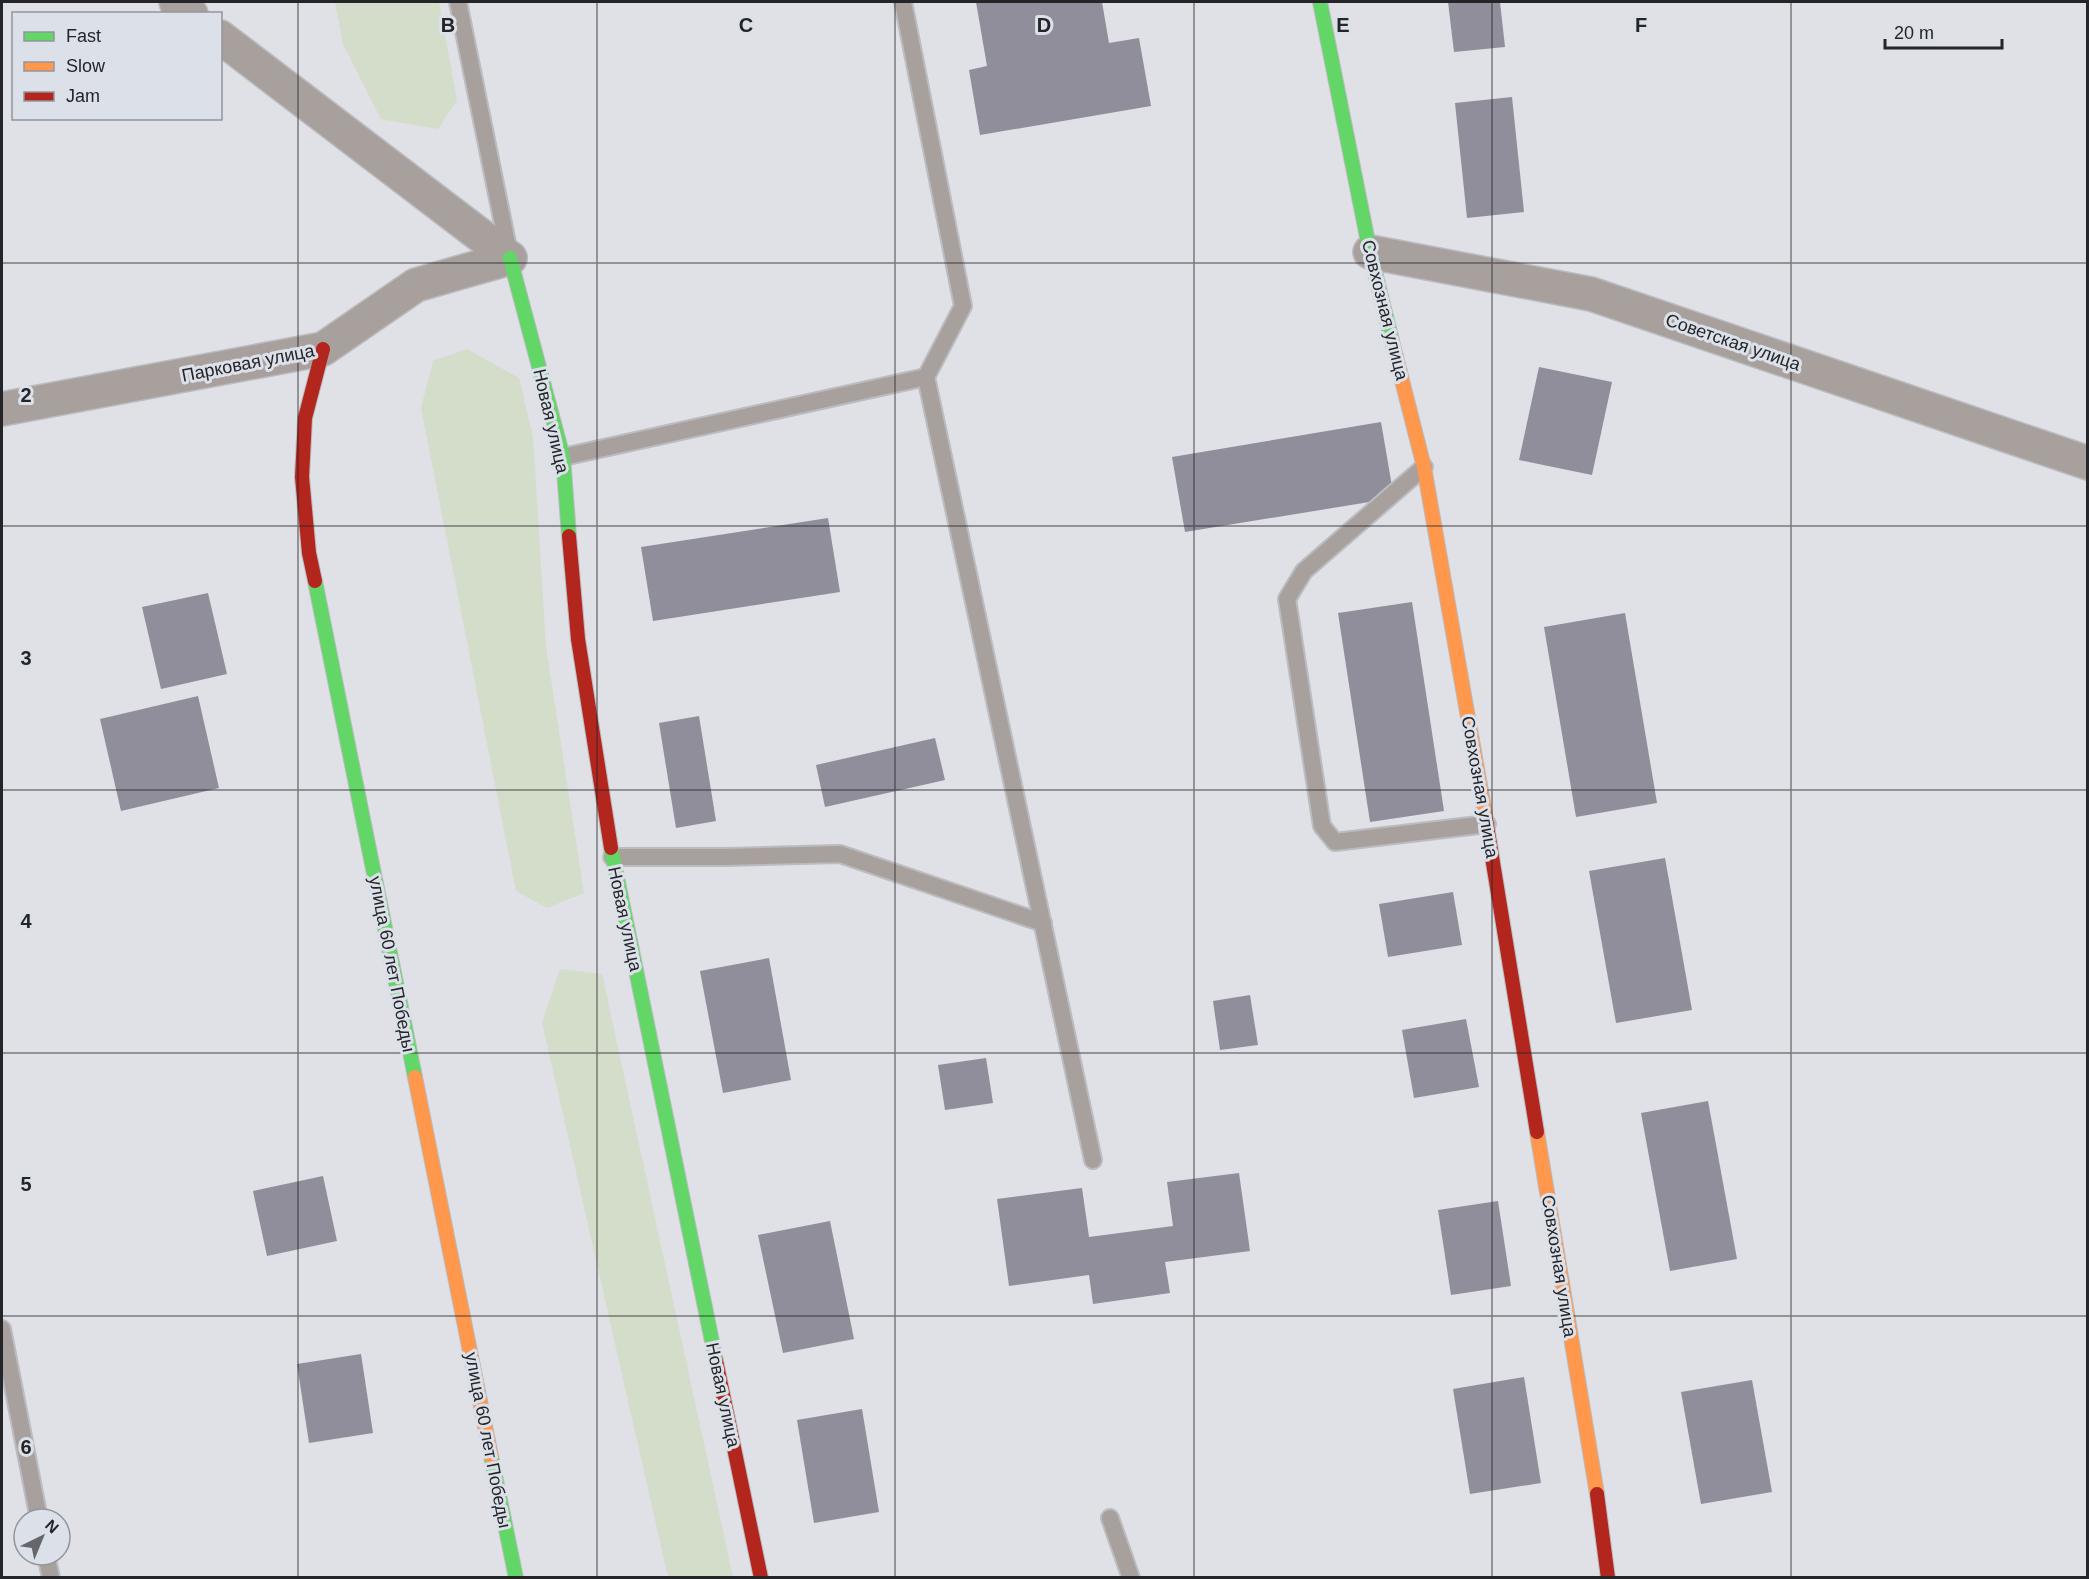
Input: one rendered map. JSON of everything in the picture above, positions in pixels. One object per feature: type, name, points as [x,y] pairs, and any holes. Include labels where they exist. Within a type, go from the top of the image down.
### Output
[{"type":"street","points":[[176,2],[188,12]]},
{"type":"street","name":"Совхозная улица","points":[[1320,2],[1370,252],[1424,467],[1487,824],[1599,1508],[1608,1578]]},
{"type":"street","points":[[222,39],[510,258]]},
{"type":"street","name":"Советская улица","points":[[1370,252],[1591,294],[2088,463]]},
{"type":"street","name":"Парковая улица","points":[[2,410],[323,349],[416,285],[510,258]]},
{"type":"street","name":"Новая улица","points":[[510,258],[563,457],[578,639],[612,857],[761,1578]]},
{"type":"street","name":"улица 60 лет Победы","points":[[323,349],[305,418],[302,477],[309,553],[516,1578]]},
{"type":"lane","points":[[458,2],[510,258]]},
{"type":"lane","points":[[903,2],[963,306],[926,377],[1093,1160]]},
{"type":"lane","points":[[563,457],[926,377]]},
{"type":"lane","points":[[1424,467],[1304,571],[1287,598],[1322,826],[1335,842],[1487,824]]},
{"type":"lane","points":[[612,857],[840,854],[1043,923]]},
{"type":"lane","points":[[2,1329],[37,1507]]},
{"type":"lane","points":[[1110,1518],[1131,1578]]},
{"type":"green space","points":[[335,2],[439,2],[457,100],[438,129],[381,119],[343,44]]},
{"type":"green space","points":[[467,349],[519,378],[533,437],[546,647],[584,893],[547,908],[516,891],[421,408],[433,361]]},
{"type":"green space","points":[[560,969],[602,974],[733,1577],[668,1577],[542,1022]]},
{"type":"building","points":[[976,2],[1102,2],[1109,43],[1139,38],[1151,106],[980,135],[969,70],[987,66]]},
{"type":"building","points":[[1448,2],[1500,2],[1505,47],[1454,52]]},
{"type":"building","points":[[1512,97],[1524,212],[1467,218],[1455,103]]},
{"type":"building","points":[[1539,367],[1612,382],[1592,475],[1519,460]]},
{"type":"building","points":[[1381,422],[1394,498],[1185,532],[1172,457]]},
{"type":"building","points":[[828,518],[840,592],[653,621],[641,547]]},
{"type":"building","points":[[208,593],[227,674],[161,689],[142,607]]},
{"type":"building","points":[[1412,602],[1444,811],[1370,822],[1338,613]]},
{"type":"building","points":[[1625,613],[1657,803],[1576,817],[1544,627]]},
{"type":"building","points":[[198,696],[219,788],[121,811],[100,719]]},
{"type":"building","points":[[699,716],[716,821],[676,828],[659,723]]},
{"type":"building","points":[[935,738],[945,780],[825,807],[816,765]]},
{"type":"building","points":[[1665,858],[1692,1010],[1616,1023],[1589,871]]},
{"type":"building","points":[[1453,892],[1462,945],[1388,957],[1379,904]]},
{"type":"building","points":[[769,958],[791,1080],[723,1093],[700,971]]},
{"type":"building","points":[[1250,995],[1258,1045],[1220,1050],[1213,1001]]},
{"type":"building","points":[[1466,1019],[1479,1087],[1414,1098],[1402,1030]]},
{"type":"building","points":[[986,1058],[993,1103],[945,1110],[938,1065]]},
{"type":"building","points":[[1708,1101],[1737,1259],[1670,1271],[1641,1113]]},
{"type":"building","points":[[1239,1173],[1250,1251],[1165,1262],[1170,1293],[1093,1304],[1089,1275],[1009,1286],[997,1199],[1082,1188],[1089,1237],[1173,1226],[1167,1182]]},
{"type":"building","points":[[323,1176],[337,1241],[267,1256],[253,1191]]},
{"type":"building","points":[[1498,1201],[1511,1286],[1451,1295],[1438,1210]]},
{"type":"building","points":[[830,1221],[854,1339],[783,1353],[758,1235]]},
{"type":"building","points":[[361,1354],[373,1433],[309,1443],[297,1364]]},
{"type":"building","points":[[1524,1377],[1541,1483],[1470,1494],[1453,1389]]},
{"type":"building","points":[[1752,1380],[1772,1492],[1701,1504],[1681,1392]]},
{"type":"building","points":[[862,1409],[879,1512],[814,1523],[797,1420]]},
{"type":"traffic: fast","points":[[1320,2],[1370,252],[1392,341]]},
{"type":"traffic: fast","points":[[510,258],[563,457],[569,536]]},
{"type":"traffic: fast","points":[[315,581],[415,1077]]},
{"type":"traffic: fast","points":[[611,848],[716,1361]]},
{"type":"traffic: fast","points":[[491,1456],[516,1578]]},
{"type":"traffic: slow","points":[[1392,341],[1424,467],[1486,820]]},
{"type":"traffic: slow","points":[[415,1077],[491,1456]]},
{"type":"traffic: slow","points":[[1537,1132],[1597,1494]]},
{"type":"traffic: jam","points":[[315,581],[309,553],[302,477],[305,418],[323,349]]},
{"type":"traffic: jam","points":[[569,536],[578,639],[611,848]]},
{"type":"traffic: jam","points":[[1486,820],[1537,1132]]},
{"type":"traffic: jam","points":[[716,1361],[761,1578]]},
{"type":"traffic: jam","points":[[1597,1494],[1608,1578]]}]
